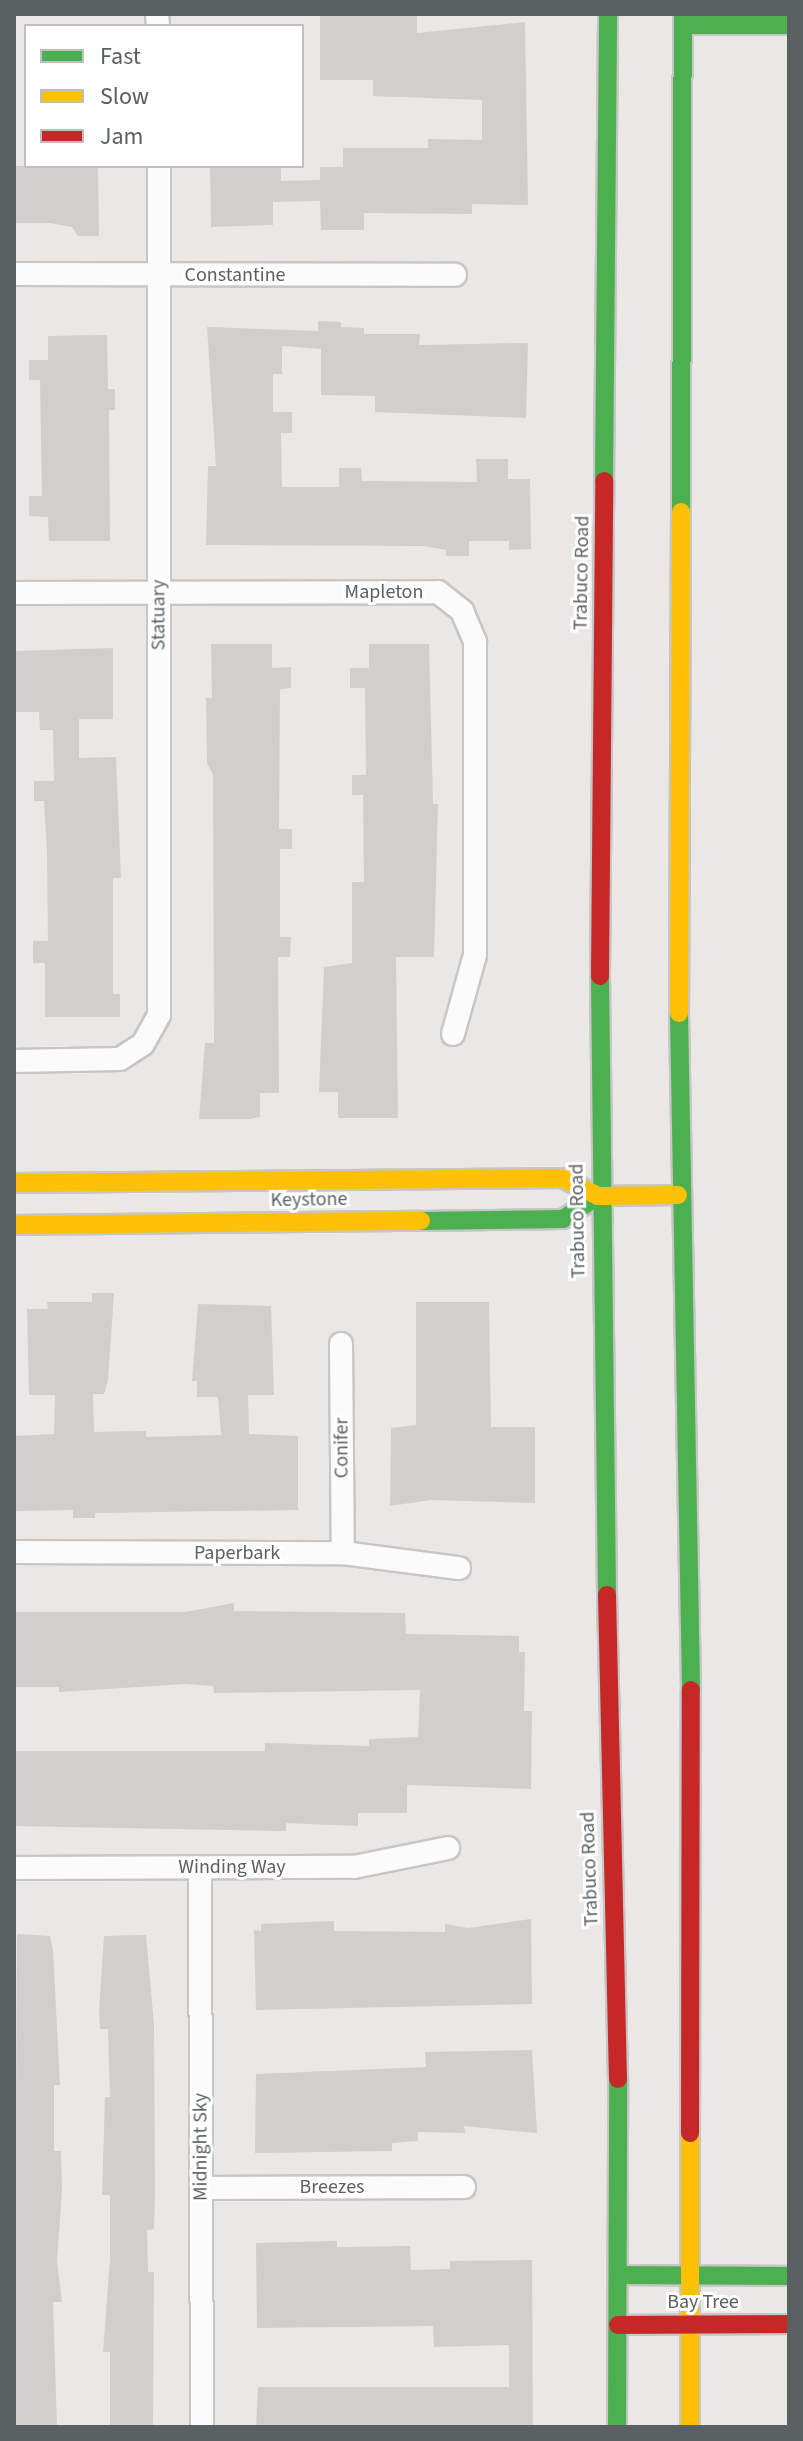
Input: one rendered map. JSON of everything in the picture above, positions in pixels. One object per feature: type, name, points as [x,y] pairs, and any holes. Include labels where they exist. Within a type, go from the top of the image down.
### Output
[{"type":"main road","name":"Trabuco Road","points":[[608,14],[598,1196],[620,2275],[617,2427]]},
{"type":"main road","points":[[690,2427],[691,1689],[678,1195],[679,18],[789,25]]},
{"type":"main road","name":"Keystone","points":[[14,1183],[562,1178],[598,1196],[678,1195]]},
{"type":"main road","name":"Keystone","points":[[14,1225],[563,1219],[598,1196]]},
{"type":"main road","name":"Bay Tree","points":[[620,2275],[789,2276]]},
{"type":"main road","name":"Bay Tree","points":[[618,2325],[789,2324]]},
{"type":"street","name":"Statuary","points":[[14,1061],[132,1054],[152,1031],[161,991],[159,168]]},
{"type":"street","name":"Constantine","points":[[14,274],[455,275]]},
{"type":"street","name":"Mapleton","points":[[14,593],[438,592],[462,611],[475,642],[475,955],[453,1034]]},
{"type":"street","name":"Conifer","points":[[341,1344],[343,1553]]},
{"type":"street","name":"Paperbark","points":[[14,1552],[343,1553],[459,1568]]},
{"type":"street","name":"Winding Way","points":[[14,1868],[354,1867],[448,1848]]},
{"type":"street","name":"Midnight Sky","points":[[200,1868],[202,2427]]},
{"type":"street","name":"Breezes","points":[[201,2188],[464,2187]]},
{"type":"building","points":[[320,14],[417,15],[417,33],[525,22],[528,205],[472,204],[472,214],[364,213],[364,230],[321,230],[320,201],[273,202],[273,225],[211,227],[210,168],[281,168],[281,181],[320,180],[320,167],[343,167],[343,148],[428,148],[428,139],[482,140],[482,100],[373,96],[373,80],[320,80]]},
{"type":"building","points":[[14,166],[98,168],[99,236],[78,236],[72,227],[50,223],[14,223]]},
{"type":"building","points":[[318,321],[341,322],[341,327],[364,328],[364,334],[420,334],[419,345],[528,343],[526,418],[375,412],[375,396],[321,395],[321,349],[282,346],[282,374],[273,374],[273,412],[292,412],[292,433],[281,433],[282,487],[339,487],[339,468],[361,468],[362,481],[477,482],[476,459],[508,459],[508,479],[530,479],[531,549],[509,550],[509,541],[469,541],[469,556],[446,556],[446,550],[424,546],[206,545],[208,466],[216,466],[207,327],[318,331]]},
{"type":"building","points":[[107,335],[108,389],[115,389],[115,410],[109,410],[110,541],[49,541],[48,517],[29,516],[29,496],[42,496],[40,380],[29,380],[29,360],[48,360],[48,336]]},
{"type":"building","points":[[211,644],[272,644],[272,668],[291,667],[291,688],[280,689],[279,829],[292,829],[292,849],[280,849],[280,937],[291,937],[290,957],[278,957],[279,1093],[260,1093],[260,1117],[250,1119],[199,1119],[205,1043],[214,1043],[213,774],[207,763],[206,698],[212,698]]},
{"type":"building","points":[[369,644],[429,644],[433,804],[438,804],[434,957],[396,957],[398,1118],[338,1118],[338,1092],[319,1092],[324,967],[352,963],[352,882],[364,882],[363,795],[352,795],[352,775],[366,775],[365,688],[350,688],[350,668],[369,668]]},
{"type":"building","points":[[113,648],[113,719],[79,719],[79,758],[116,757],[121,878],[113,878],[113,994],[120,994],[120,1017],[45,1017],[45,963],[33,963],[33,941],[48,941],[47,853],[44,801],[34,801],[34,781],[54,781],[53,730],[40,730],[39,712],[16,712],[15,651]]},
{"type":"building","points":[[92,1293],[114,1293],[108,1380],[104,1394],[93,1394],[94,1432],[146,1431],[146,1437],[221,1435],[218,1397],[197,1397],[197,1381],[192,1381],[198,1304],[271,1306],[274,1395],[248,1395],[249,1434],[298,1436],[298,1510],[95,1513],[95,1518],[73,1518],[73,1510],[14,1511],[14,1436],[54,1434],[55,1395],[29,1395],[27,1309],[48,1309],[47,1302],[92,1302]]},
{"type":"building","points":[[416,1302],[489,1302],[491,1427],[535,1427],[535,1503],[431,1500],[390,1506],[391,1428],[416,1425]]},
{"type":"building","points":[[234,1603],[234,1611],[405,1613],[406,1634],[519,1636],[519,1652],[525,1652],[524,1711],[532,1711],[531,1789],[407,1785],[407,1813],[358,1813],[358,1826],[286,1823],[286,1831],[14,1826],[14,1751],[265,1751],[265,1743],[369,1746],[369,1739],[418,1737],[420,1690],[214,1693],[213,1686],[185,1684],[59,1692],[59,1687],[14,1687],[14,1612],[185,1612]]},
{"type":"building","points":[[531,1919],[532,2004],[256,2010],[254,1930],[261,1931],[261,1924],[334,1921],[334,1931],[445,1932],[445,1924],[468,1928]]},
{"type":"building","points":[[17,1934],[50,1936],[53,1950],[60,2085],[54,2085],[54,2151],[61,2151],[62,2190],[57,2261],[62,2302],[53,2302],[57,2427],[14,2427]]},
{"type":"building","points":[[146,1935],[154,2025],[154,2229],[147,2230],[148,2272],[154,2272],[153,2427],[110,2427],[110,2352],[103,2352],[110,2259],[110,2195],[102,2195],[105,2097],[110,2097],[108,2029],[100,2029],[99,2011],[104,1936]]},
{"type":"building","points":[[532,2050],[537,2133],[464,2126],[465,2133],[418,2132],[418,2141],[392,2143],[392,2151],[255,2153],[256,2074],[426,2067],[425,2052]]},
{"type":"building","points":[[337,2241],[337,2247],[410,2246],[411,2270],[450,2269],[450,2261],[532,2260],[533,2427],[256,2427],[258,2387],[509,2387],[509,2345],[434,2347],[433,2326],[257,2328],[256,2243]]},
{"type":"traffic: fast","points":[[604,481],[608,14]]},
{"type":"traffic: fast","points":[[681,512],[683,14]]},
{"type":"traffic: fast","points":[[683,25],[789,25]]},
{"type":"traffic: fast","points":[[600,976],[607,1595]]},
{"type":"traffic: fast","points":[[679,1013],[691,1690]]},
{"type":"traffic: fast","points":[[421,1221],[563,1219],[598,1196]]},
{"type":"traffic: fast","points":[[617,2427],[618,2079]]},
{"type":"traffic: fast","points":[[620,2275],[789,2276]]},
{"type":"traffic: slow","points":[[679,1013],[681,512]]},
{"type":"traffic: slow","points":[[14,1183],[562,1178],[598,1196],[678,1195]]},
{"type":"traffic: slow","points":[[14,1225],[421,1221]]},
{"type":"traffic: slow","points":[[690,2133],[690,2427]]},
{"type":"traffic: jam","points":[[600,976],[604,481]]},
{"type":"traffic: jam","points":[[607,1595],[618,2079]]},
{"type":"traffic: jam","points":[[690,2133],[691,1690]]},
{"type":"traffic: jam","points":[[618,2325],[789,2324]]}]
